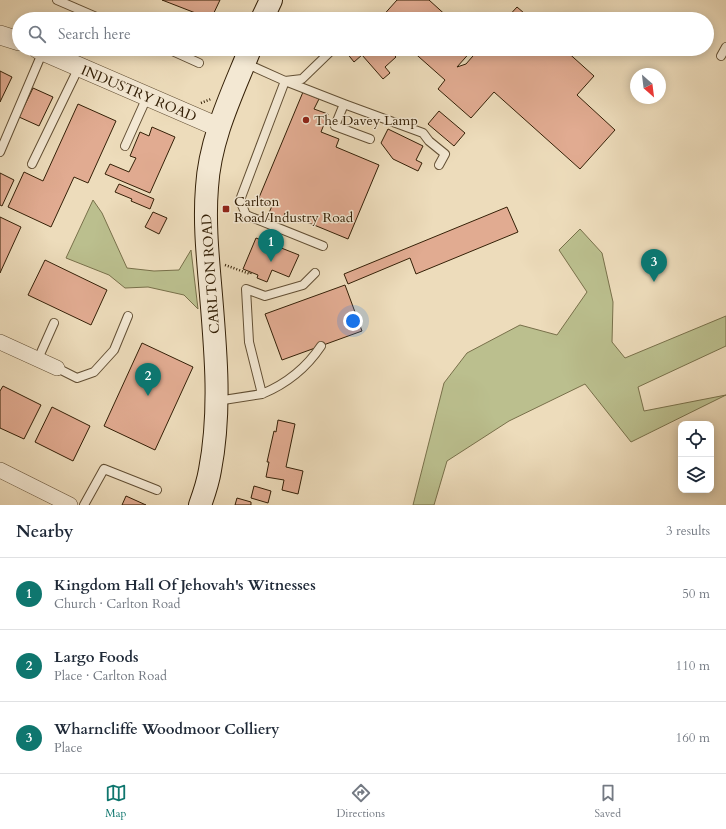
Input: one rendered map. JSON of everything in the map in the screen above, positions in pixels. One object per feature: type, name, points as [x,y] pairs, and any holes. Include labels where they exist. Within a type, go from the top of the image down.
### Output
[{"type":"main road","points":[[265,12],[271,0]]},
{"type":"main road","name":"CARLTON ROAD","points":[[200,505],[210,472],[217,416],[216,365],[205,220],[207,186],[210,162],[218,127],[247,56]]},
{"type":"street","points":[[0,35],[12,39]]},
{"type":"street","name":"INDUSTRY ROAD","points":[[54,56],[218,127]]},
{"type":"street","points":[[0,342],[57,368]]},
{"type":"street","points":[[0,470],[70,505]]},
{"type":"lane","points":[[57,0],[85,12]]},
{"type":"lane","points":[[721,56],[726,47]]},
{"type":"lane","points":[[0,152],[38,56]]},
{"type":"lane","points":[[184,56],[199,63]]},
{"type":"lane","points":[[247,56],[285,81],[423,133],[429,141],[445,154],[439,165]]},
{"type":"lane","points":[[285,81],[302,79],[326,56]]},
{"type":"lane","points":[[32,164],[80,67]]},
{"type":"lane","points":[[285,81],[240,200],[246,215],[323,246]]},
{"type":"lane","points":[[125,146],[147,97]]},
{"type":"lane","points":[[344,104],[335,126],[370,139]]},
{"type":"lane","points":[[262,394],[249,342],[246,289],[265,296],[303,285],[315,273]]},
{"type":"lane","points":[[57,368],[77,378],[94,372],[114,350],[128,316]]},
{"type":"lane","points":[[38,359],[54,323]]},
{"type":"lane","points":[[217,401],[262,394],[276,388],[312,359],[320,346]]},
{"type":"lane","points":[[84,505],[104,469],[157,490]]},
{"type":"path","points":[[197,102],[202,103],[210,99],[214,93]]},
{"type":"path","points":[[208,262],[250,274],[251,272]]},
{"type":"green space","points":[[93,200],[102,213],[127,268],[154,271],[179,270],[191,250],[198,309],[184,295],[148,287],[125,288],[109,275],[66,258]]},
{"type":"green space","points":[[580,229],[602,253],[613,302],[612,342],[625,358],[726,316],[726,346],[638,387],[644,411],[726,395],[631,442],[585,384],[509,421],[447,461],[434,505],[413,505],[444,383],[467,353],[520,325],[557,335],[587,292],[559,250]]},
{"type":"building","points":[[162,0],[220,0],[214,12],[193,12]]},
{"type":"building","points":[[397,0],[429,0],[442,12],[386,12]]},
{"type":"building","points":[[517,7],[523,12],[512,12]]},
{"type":"building","points":[[349,56],[361,56],[354,62]]},
{"type":"building","points":[[363,56],[396,57],[385,67],[390,73],[383,79]]},
{"type":"building","points":[[418,56],[467,56],[457,67],[466,64],[473,56],[572,56],[594,76],[577,95],[615,130],[580,169],[494,92],[471,118],[438,89],[445,80]]},
{"type":"building","points":[[0,71],[12,77],[0,102]]},
{"type":"building","points":[[33,88],[53,97],[39,126],[19,117]]},
{"type":"building","points":[[303,92],[319,99],[314,109],[328,114],[321,132],[339,139],[336,147],[379,165],[348,239],[285,213],[282,221],[268,215],[272,206],[258,200]]},
{"type":"building","points":[[78,104],[116,121],[88,183],[74,177],[51,227],[8,207],[24,172],[43,181]]},
{"type":"building","points":[[439,111],[465,133],[454,146],[428,124]]},
{"type":"building","points":[[152,127],[175,137],[150,193],[105,174],[110,164],[129,172],[136,158],[130,156],[140,132],[149,136]]},
{"type":"building","points":[[388,129],[423,146],[416,160],[422,163],[418,171],[393,159],[381,143]]},
{"type":"building","points":[[0,173],[14,180],[2,206],[0,205]]},
{"type":"building","points":[[119,184],[154,199],[150,209],[115,192]]},
{"type":"building","points":[[507,207],[518,232],[416,274],[410,258],[348,284],[344,274]]},
{"type":"building","points":[[153,212],[167,218],[159,234],[145,227]]},
{"type":"building","points":[[0,217],[21,227],[0,273]]},
{"type":"building","points":[[256,238],[299,255],[289,277],[272,270],[267,282],[257,278],[258,275],[243,269]]},
{"type":"building","points":[[45,260],[107,290],[91,325],[28,295]]},
{"type":"building","points":[[345,285],[362,331],[282,360],[265,314]]},
{"type":"building","points":[[142,343],[193,367],[155,450],[104,426]]},
{"type":"building","points":[[3,386],[41,405],[24,439],[0,428],[0,391]]},
{"type":"building","points":[[52,407],[90,426],[73,461],[35,442]]},
{"type":"building","points":[[278,420],[295,424],[286,467],[303,471],[298,494],[282,490],[284,480],[266,477],[269,462],[267,462]]},
{"type":"building","points":[[254,486],[271,491],[268,503],[251,498]]},
{"type":"building","points":[[126,496],[146,505],[122,505]]},
{"type":"building","points":[[237,498],[251,502],[251,505],[235,505]]},
{"type":"place","name":"The Davey Lamp","points":[[306,120]]},
{"type":"place","name":"Carlton Road/Industry Road","points":[[226,209]]},
{"type":"place","name":"Kingdom Hall Of Jehovah's Witnesses","points":[[271,262]]},
{"type":"place","name":"Wharncliffe Woodmoor Colliery","points":[[654,282]]},
{"type":"place","name":"Largo Foods","points":[[148,396]]}]
